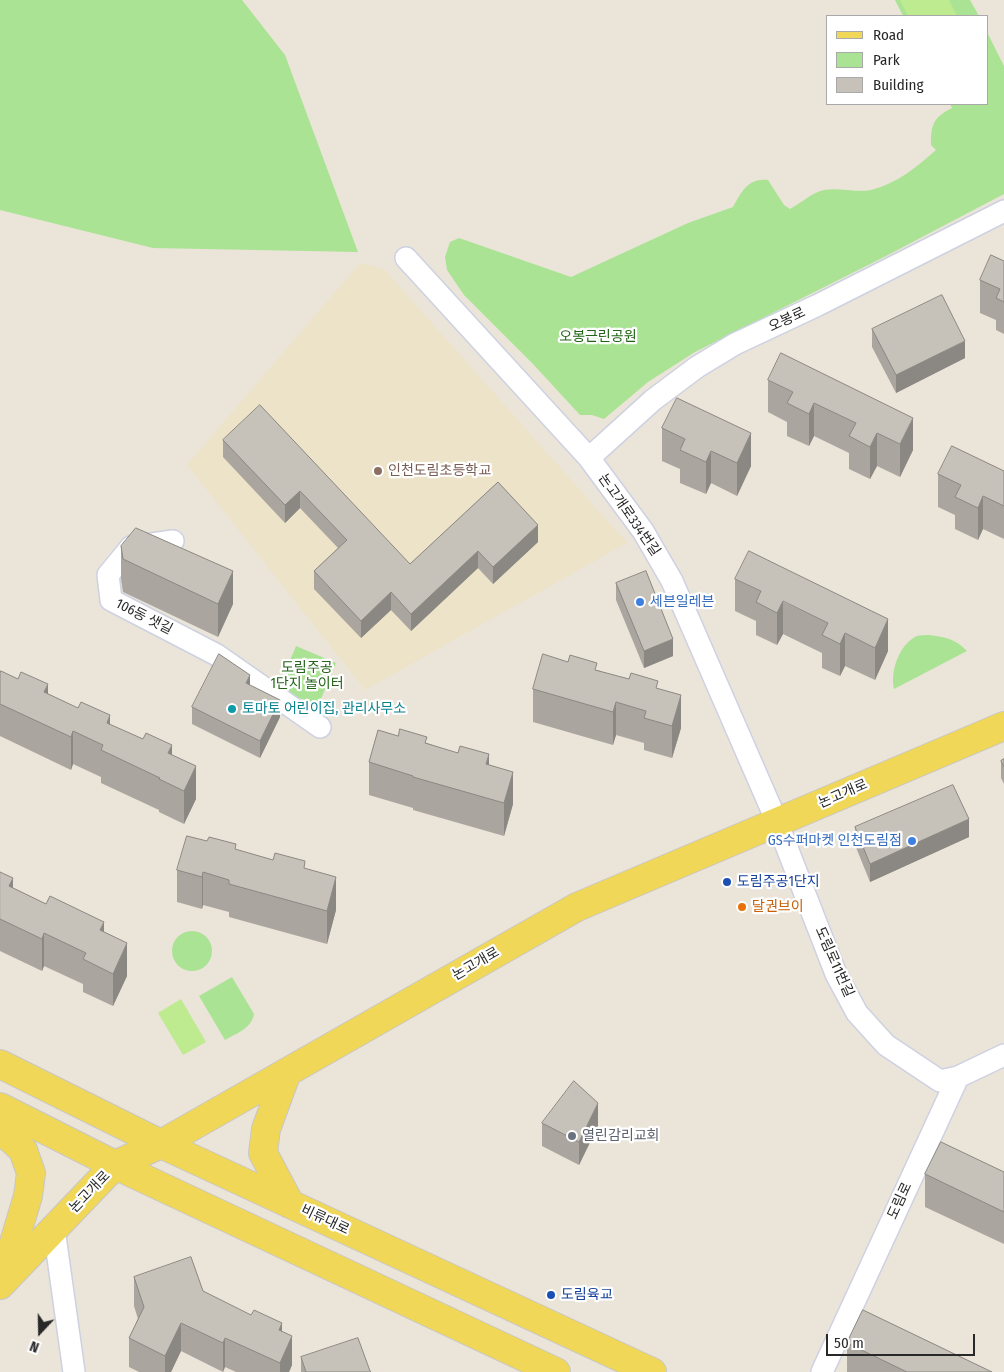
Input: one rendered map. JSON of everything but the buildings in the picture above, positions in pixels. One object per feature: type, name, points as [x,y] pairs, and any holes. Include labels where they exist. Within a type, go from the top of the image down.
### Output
[{"type":"main road","name":"논고개로","points":[[1,1284],[115,1165],[161,1144],[577,907],[1004,726]]},
{"type":"main road","name":"비류대로","points":[[0,1064],[161,1144],[652,1372]]},
{"type":"main road","points":[[287,1072],[266,1129],[263,1154],[290,1204]]},
{"type":"main road","points":[[0,1107],[115,1165],[556,1372]]},
{"type":"main road","points":[[0,1128],[23,1150],[31,1173],[28,1196],[1,1284]]},
{"type":"street","name":"오봉로","points":[[589,458],[653,400],[697,367],[735,344],[818,305],[1004,211]]},
{"type":"street","name":"논고개로334번길","points":[[406,258],[589,458],[643,532],[672,581],[777,822]]},
{"type":"street","name":"106동 샛길","points":[[173,541],[131,547],[108,574],[111,600],[217,655],[320,727]]},
{"type":"street","name":"도림로11번길","points":[[777,822],[836,974],[857,1013],[886,1045],[913,1064],[940,1081],[958,1077]]},
{"type":"street","points":[[958,1077],[1004,1055]]},
{"type":"street","name":"도림로","points":[[822,1372],[958,1077]]},
{"type":"street","points":[[54,1229],[74,1372]]},
{"type":"shaded area","name":"인천도림초등학교","points":[[360,263],[384,269],[627,543],[365,690],[187,465]]},
{"type":"green space","points":[[0,0],[242,0],[285,55],[358,252],[153,248],[0,210]]},
{"type":"green space","points":[[895,0],[970,0],[978,15],[902,15]]},
{"type":"green space","points":[[900,0],[949,0],[956,15],[908,15]]},
{"type":"green space","name":"오봉근린공원","points":[[989,36],[1004,66],[1004,194],[695,352],[648,382],[604,419],[592,415],[580,415],[533,364],[464,295],[447,270],[445,257],[450,242],[459,238],[571,277],[688,223],[733,207],[746,187],[755,181],[768,180],[784,205],[790,209],[811,195],[824,190],[871,190],[898,179],[914,169],[936,150],[931,145],[934,122],[952,108],[950,105],[989,105]]},
{"type":"green space","points":[[929,635],[950,639],[967,651],[894,689],[893,675],[897,659],[905,645],[917,636]]},
{"type":"green space","name":"도림주공 1단지 놀이터","points":[[296,646],[336,663],[318,706],[278,689]]},
{"type":"green space","points":[[192,931],[203,934],[209,940],[212,951],[209,962],[203,968],[192,971],[181,968],[175,962],[172,951],[175,940],[181,934]]},
{"type":"green space","points":[[232,977],[254,1014],[247,1027],[225,1040],[199,996]]},
{"type":"green space","points":[[181,999],[206,1042],[183,1055],[158,1013]]},
{"type":"place","name":"인천도림초등학교","points":[[378,471]]},
{"type":"place","name":"세븐일레븐","points":[[640,602]]},
{"type":"place","name":"토마토 어린이집, 관리사무소","points":[[232,709]]},
{"type":"place","name":"GS수퍼마켓 인천도림점","points":[[912,841]]},
{"type":"place","name":"도림주공1단지","points":[[727,882]]},
{"type":"place","name":"달권브이","points":[[742,907]]},
{"type":"place","name":"열린감리교회","points":[[572,1136]]},
{"type":"place","name":"도림육교","points":[[551,1295]]}]
